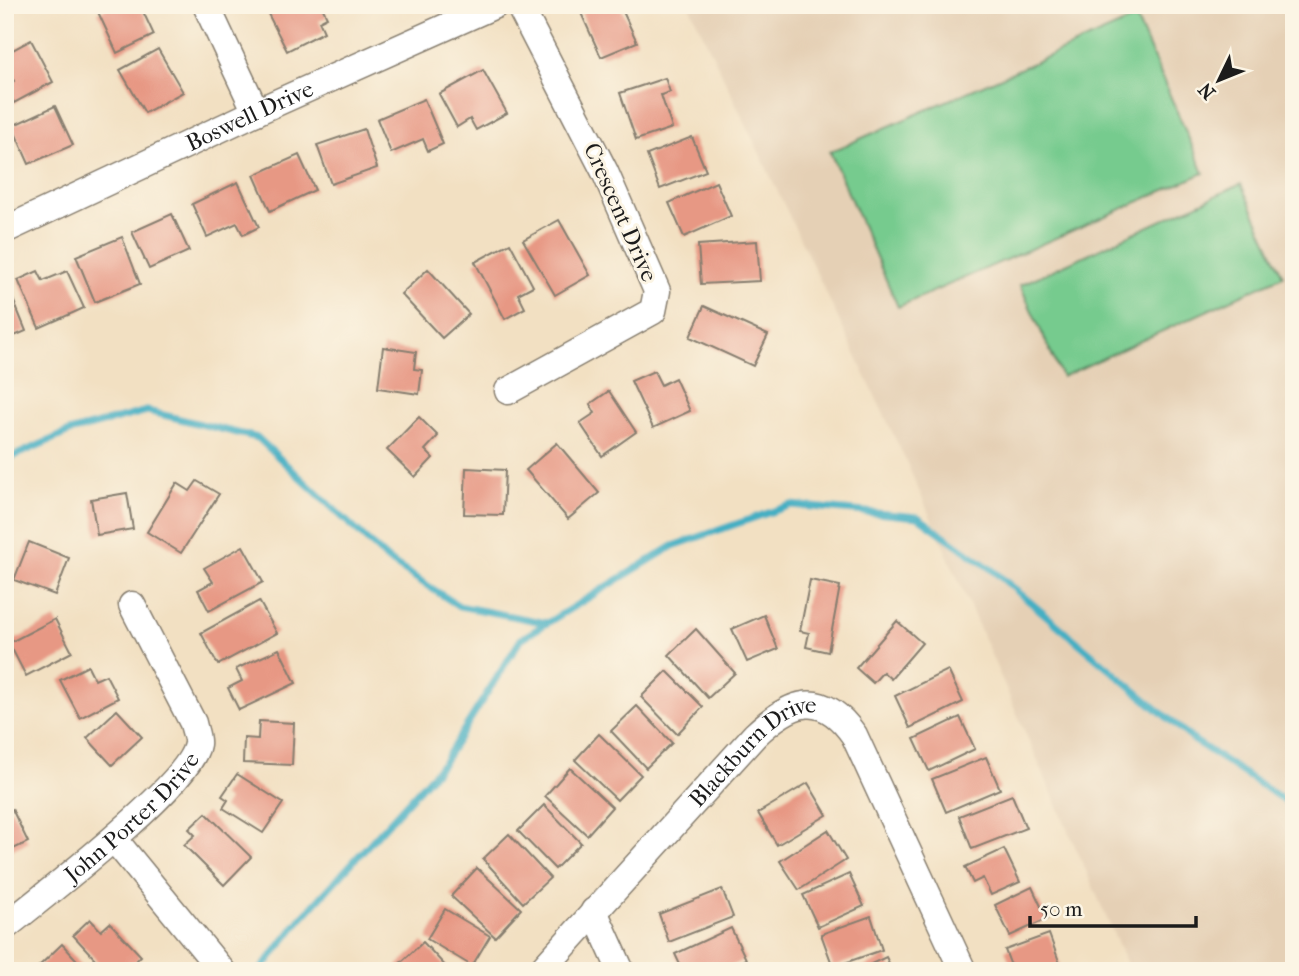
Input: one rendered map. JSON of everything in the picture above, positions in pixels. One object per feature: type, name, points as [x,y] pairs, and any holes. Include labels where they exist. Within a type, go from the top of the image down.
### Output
[{"type":"street","points":[[206,5],[256,112]]},
{"type":"street","name":"Boswell Drive","points":[[5,230],[256,112],[495,5]]},
{"type":"street","name":"Crescent Drive","points":[[508,391],[653,311],[657,290],[605,172],[519,5]]},
{"type":"street","name":"John Porter Drive","points":[[5,927],[114,839],[187,764],[197,744],[193,723],[132,605]]},
{"type":"street","name":"Blackburn Drive","points":[[541,971],[779,712],[798,705],[818,705],[842,718],[854,735],[963,971]]},
{"type":"street","points":[[114,839],[222,971]]},
{"type":"street","points":[[594,911],[621,971]]},
{"type":"shaded area","points":[[689,5],[1294,5],[1294,971],[1130,971],[906,461]]},
{"type":"green space","points":[[1136,18],[1204,173],[898,307],[830,152]]},
{"type":"green space","points":[[1241,184],[1283,276],[1062,377],[1020,285]]},
{"type":"building","points":[[113,5],[140,5],[154,35],[117,53],[98,12]]},
{"type":"building","points":[[321,5],[327,17],[319,21],[324,32],[287,51],[264,6]]},
{"type":"building","points":[[598,5],[620,5],[637,42],[601,57],[581,13]]},
{"type":"building","points":[[31,40],[53,82],[14,103],[5,87],[14,81],[5,65],[5,54]]},
{"type":"building","points":[[158,49],[183,92],[145,113],[120,70]]},
{"type":"building","points":[[483,70],[507,113],[476,130],[470,119],[457,127],[439,94]]},
{"type":"building","points":[[665,78],[670,92],[661,95],[672,128],[636,140],[620,93]]},
{"type":"building","points":[[424,99],[443,144],[428,151],[423,139],[391,153],[377,119]]},
{"type":"building","points":[[55,106],[73,145],[29,164],[12,126]]},
{"type":"building","points":[[364,129],[377,168],[331,184],[317,145]]},
{"type":"building","points":[[692,137],[706,171],[660,189],[647,155]]},
{"type":"building","points":[[299,155],[315,190],[270,211],[254,175]]},
{"type":"building","points":[[238,182],[259,227],[243,235],[237,223],[207,237],[192,204]]},
{"type":"building","points":[[716,182],[731,216],[684,237],[669,203]]},
{"type":"building","points":[[172,214],[189,251],[149,269],[132,232]]},
{"type":"building","points":[[559,220],[590,275],[555,295],[523,240]]},
{"type":"building","points":[[122,237],[140,284],[95,302],[76,256]]},
{"type":"building","points":[[757,241],[760,281],[701,284],[698,245]]},
{"type":"building","points":[[510,243],[533,286],[518,294],[525,308],[505,319],[475,262]]},
{"type":"building","points":[[428,269],[469,314],[442,338],[401,294]]},
{"type":"building","points":[[38,271],[43,281],[67,271],[84,308],[39,328],[18,280]]},
{"type":"building","points":[[8,287],[26,331],[5,340],[5,288]]},
{"type":"building","points":[[704,306],[768,335],[753,366],[690,337]]},
{"type":"building","points":[[383,347],[416,352],[414,369],[422,370],[419,394],[378,388]]},
{"type":"building","points":[[654,371],[661,385],[675,378],[690,411],[653,428],[631,381]]},
{"type":"building","points":[[609,391],[636,432],[602,456],[580,423],[595,413],[590,404]]},
{"type":"building","points":[[419,417],[438,436],[425,450],[433,458],[415,477],[387,450]]},
{"type":"building","points":[[557,443],[599,493],[568,519],[526,470]]},
{"type":"building","points":[[466,468],[505,470],[503,515],[464,514]]},
{"type":"building","points":[[197,481],[219,494],[181,553],[147,532],[177,483],[190,491]]},
{"type":"building","points":[[127,493],[133,529],[97,535],[91,499]]},
{"type":"building","points":[[29,542],[69,558],[55,595],[14,580]]},
{"type":"building","points":[[243,546],[263,582],[209,611],[198,590],[213,582],[204,568]]},
{"type":"building","points":[[810,580],[840,586],[828,652],[806,647],[809,633],[800,631]]},
{"type":"building","points":[[259,601],[277,633],[218,665],[201,633]]},
{"type":"building","points":[[764,615],[778,649],[747,662],[732,629]]},
{"type":"building","points":[[55,619],[72,652],[26,676],[9,643]]},
{"type":"building","points":[[897,621],[922,643],[891,679],[883,672],[873,683],[856,668]]},
{"type":"building","points":[[696,629],[735,673],[708,698],[669,655]]},
{"type":"building","points":[[279,649],[296,683],[239,710],[228,688],[242,681],[236,669]]},
{"type":"building","points":[[88,666],[95,680],[106,675],[118,698],[80,718],[60,680]]},
{"type":"building","points":[[948,670],[963,702],[910,728],[895,696]]},
{"type":"building","points":[[667,671],[703,707],[677,734],[641,697]]},
{"type":"building","points":[[637,706],[672,743],[646,768],[611,731]]},
{"type":"building","points":[[117,710],[142,737],[112,765],[87,738]]},
{"type":"building","points":[[960,717],[975,749],[929,771],[914,739]]},
{"type":"building","points":[[259,721],[294,723],[292,765],[243,763],[244,738],[258,739]]},
{"type":"building","points":[[599,734],[641,775],[617,800],[575,760]]},
{"type":"building","points":[[986,757],[1000,789],[946,812],[932,779]]},
{"type":"building","points":[[570,768],[612,807],[587,835],[545,796]]},
{"type":"building","points":[[237,774],[283,803],[263,833],[223,808],[228,800],[222,796]]},
{"type":"building","points":[[808,783],[827,815],[777,845],[758,813]]},
{"type":"building","points":[[1012,795],[1026,828],[972,849],[959,816]]},
{"type":"building","points":[[544,805],[581,843],[555,869],[518,831]]},
{"type":"building","points":[[12,809],[28,842],[5,853],[5,812]]},
{"type":"building","points":[[206,813],[251,857],[224,885],[184,845],[195,835],[189,829]]},
{"type":"building","points":[[828,830],[846,860],[799,890],[780,861]]},
{"type":"building","points":[[509,834],[550,878],[523,903],[483,859]]},
{"type":"building","points":[[1004,849],[1020,882],[991,895],[983,878],[973,883],[965,867]]},
{"type":"building","points":[[477,868],[521,909],[495,937],[451,896]]},
{"type":"building","points":[[849,874],[864,906],[818,927],[803,895]]},
{"type":"building","points":[[1032,887],[1047,919],[1010,936],[995,905]]},
{"type":"building","points":[[722,889],[733,917],[669,942],[659,914]]},
{"type":"building","points":[[445,909],[490,936],[472,966],[427,939]]},
{"type":"building","points":[[871,916],[882,950],[833,967],[821,934]]},
{"type":"building","points":[[90,919],[101,931],[110,923],[141,956],[126,971],[106,971],[73,935]]},
{"type":"building","points":[[731,928],[746,959],[722,971],[683,971],[675,954]]},
{"type":"building","points":[[1049,934],[1060,964],[1043,971],[1013,971],[1005,950]]},
{"type":"building","points":[[423,942],[450,971],[398,971],[395,968]]},
{"type":"building","points":[[62,944],[87,971],[37,971],[36,969]]},
{"type":"building","points":[[886,957],[893,971],[856,971]]},
{"type":"waterway","points":[[5,460],[69,432],[147,411],[258,438],[388,560],[459,606],[547,623]]},
{"type":"waterway","points":[[260,971],[300,920],[443,763],[521,639],[673,546],[791,505],[918,517],[991,569],[1195,741],[1294,807]]}]
